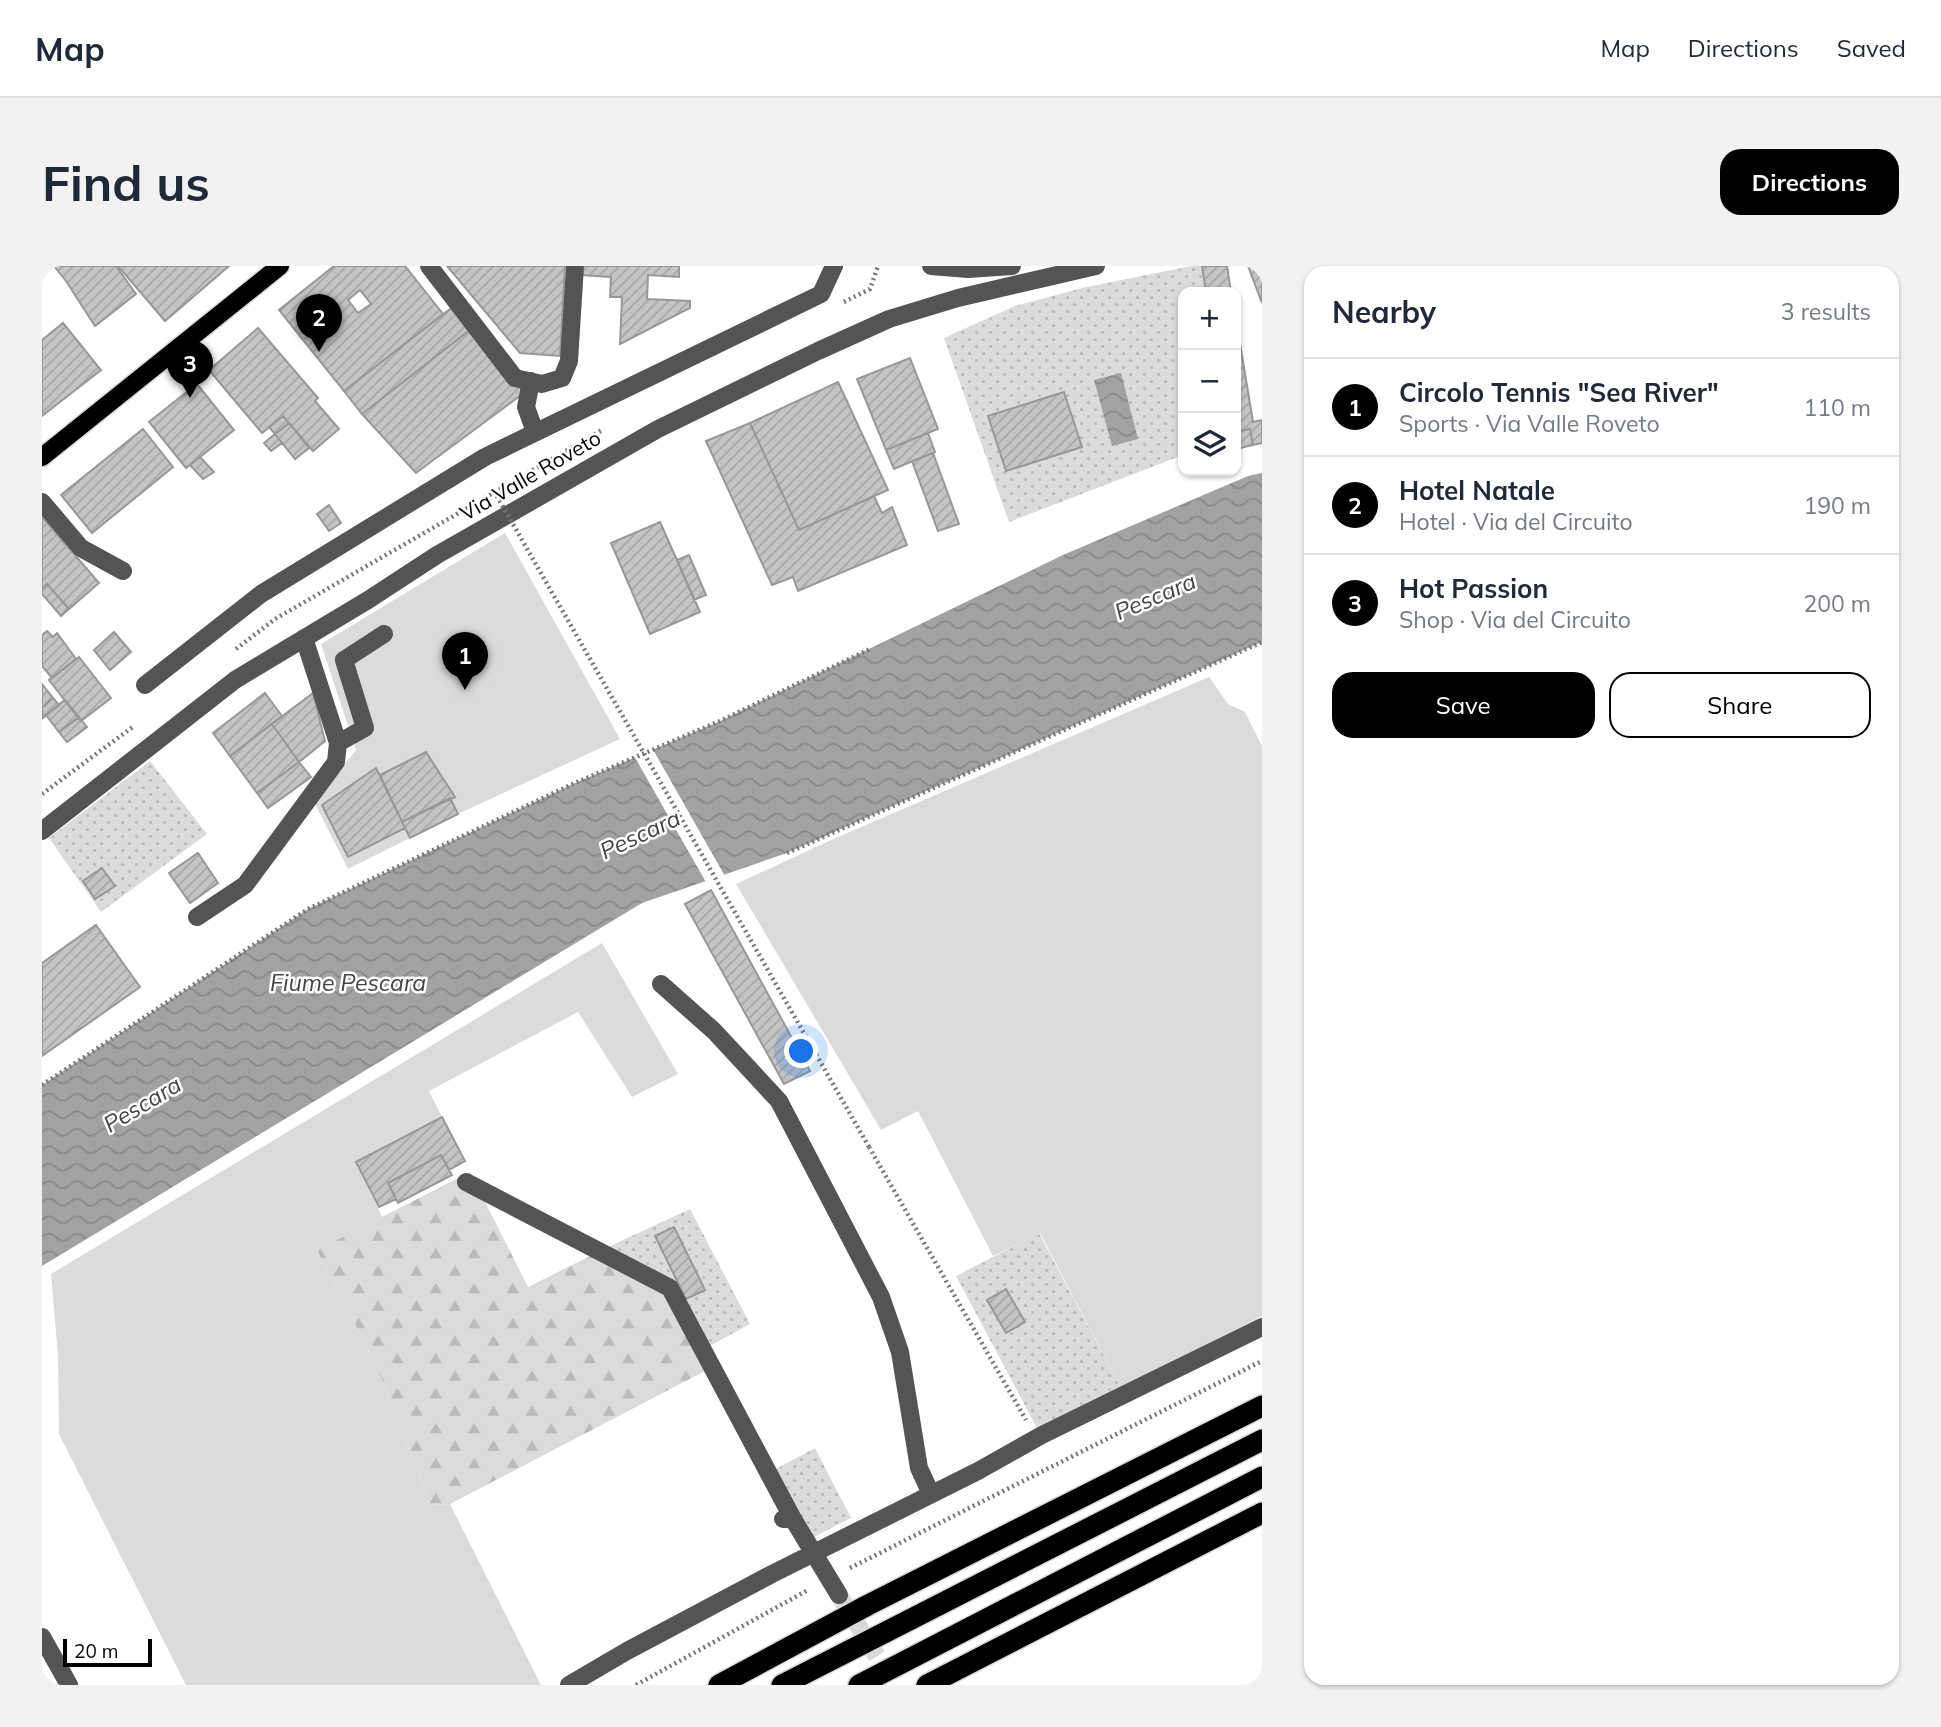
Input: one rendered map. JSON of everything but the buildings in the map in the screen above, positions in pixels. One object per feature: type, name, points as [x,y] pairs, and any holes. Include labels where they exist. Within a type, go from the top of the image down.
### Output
[{"type":"highway","points":[[719,1685],[868,1605],[1262,1406]]},
{"type":"highway","points":[[782,1685],[1262,1440]]},
{"type":"highway","points":[[859,1685],[1262,1477]]},
{"type":"highway","points":[[927,1685],[1262,1513]]},
{"type":"main road","points":[[42,457],[280,266]]},
{"type":"street","points":[[429,266],[515,378],[542,384],[562,379],[569,360],[575,266]]},
{"type":"street","points":[[145,684],[261,594],[485,457],[821,295],[834,266]]},
{"type":"street","points":[[930,266],[985,269],[1012,266]]},
{"type":"street","name":"Via Valle Roveto","points":[[42,831],[235,680],[437,555],[658,429],[889,319],[958,298],[1096,266]]},
{"type":"street","points":[[531,382],[526,407],[535,432]]},
{"type":"street","points":[[42,502],[81,548],[123,571]]},
{"type":"street","points":[[338,743],[365,728],[344,660],[384,634]]},
{"type":"street","points":[[197,917],[245,885],[336,762],[338,743],[304,638]]},
{"type":"street","points":[[661,984],[714,1031],[779,1101],[881,1297],[900,1352],[919,1468],[930,1494]]},
{"type":"street","points":[[466,1182],[670,1288],[788,1519],[839,1595]]},
{"type":"street","points":[[569,1685],[627,1651],[813,1553],[1262,1327]]},
{"type":"street","points":[[42,1637],[69,1685]]},
{"type":"path","points":[[870,289],[878,266]]},
{"type":"path","points":[[494,491],[1053,1466],[1262,1361]]},
{"type":"path","points":[[787,853],[1262,642]]},
{"type":"path","points":[[42,1085],[308,909],[575,783],[720,721],[870,649]]},
{"type":"green space","points":[[1202,266],[1205,287],[1178,287],[1178,457],[1009,522],[944,338],[1015,306],[1082,288]]},
{"type":"green space","points":[[505,533],[620,739],[458,814],[348,869],[314,802],[356,750],[321,644]]},
{"type":"green space","points":[[1209,677],[1228,704],[1245,712],[1262,746],[1262,1316],[1121,1388],[1040,1233],[993,1256],[918,1111],[881,1130],[736,884],[831,840]]},
{"type":"green space","points":[[150,761],[207,834],[101,912],[49,838]]},
{"type":"green space","points":[[602,943],[678,1074],[632,1097],[578,1012],[429,1091],[442,1117],[356,1162],[382,1217],[317,1250],[377,1367],[431,1505],[450,1504],[541,1685],[186,1685],[59,1434],[58,1356],[51,1274]]},
{"type":"green space","points":[[470,1172],[528,1287],[608,1247],[665,1287],[705,1371],[450,1504],[431,1505],[377,1367],[317,1250]]},
{"type":"green space","points":[[690,1209],[750,1324],[708,1347],[665,1287],[608,1247]]},
{"type":"green space","points":[[1039,1233],[1121,1388],[1037,1428],[956,1276]]},
{"type":"green space","points":[[815,1448],[851,1518],[810,1539],[774,1470]]},
{"type":"water","points":[[1121,373],[1138,439],[1112,446],[1094,380]]},
{"type":"water","name":"Fiume Pescara","points":[[1262,473],[1262,642],[787,853],[642,903],[42,1266],[42,1085],[308,909],[575,783],[720,721],[1063,555],[1248,476]]},
{"type":"pier","points":[[651,746],[726,878],[707,884],[633,754]]},
{"type":"tunnel","points":[[839,1595],[895,1685]]},
{"type":"place","name":"Hotel Natale","points":[[319,352]]},
{"type":"place","name":"Hot Passion","points":[[190,398]]},
{"type":"place","name":"Circolo Tennis \"Sea River\"","points":[[465,690]]},
{"type":"water label","name":"Pescara","points":[[1155,596]]},
{"type":"water label","name":"Pescara","points":[[640,834]]},
{"type":"water label","name":"Pescara","points":[[142,1104]]}]
